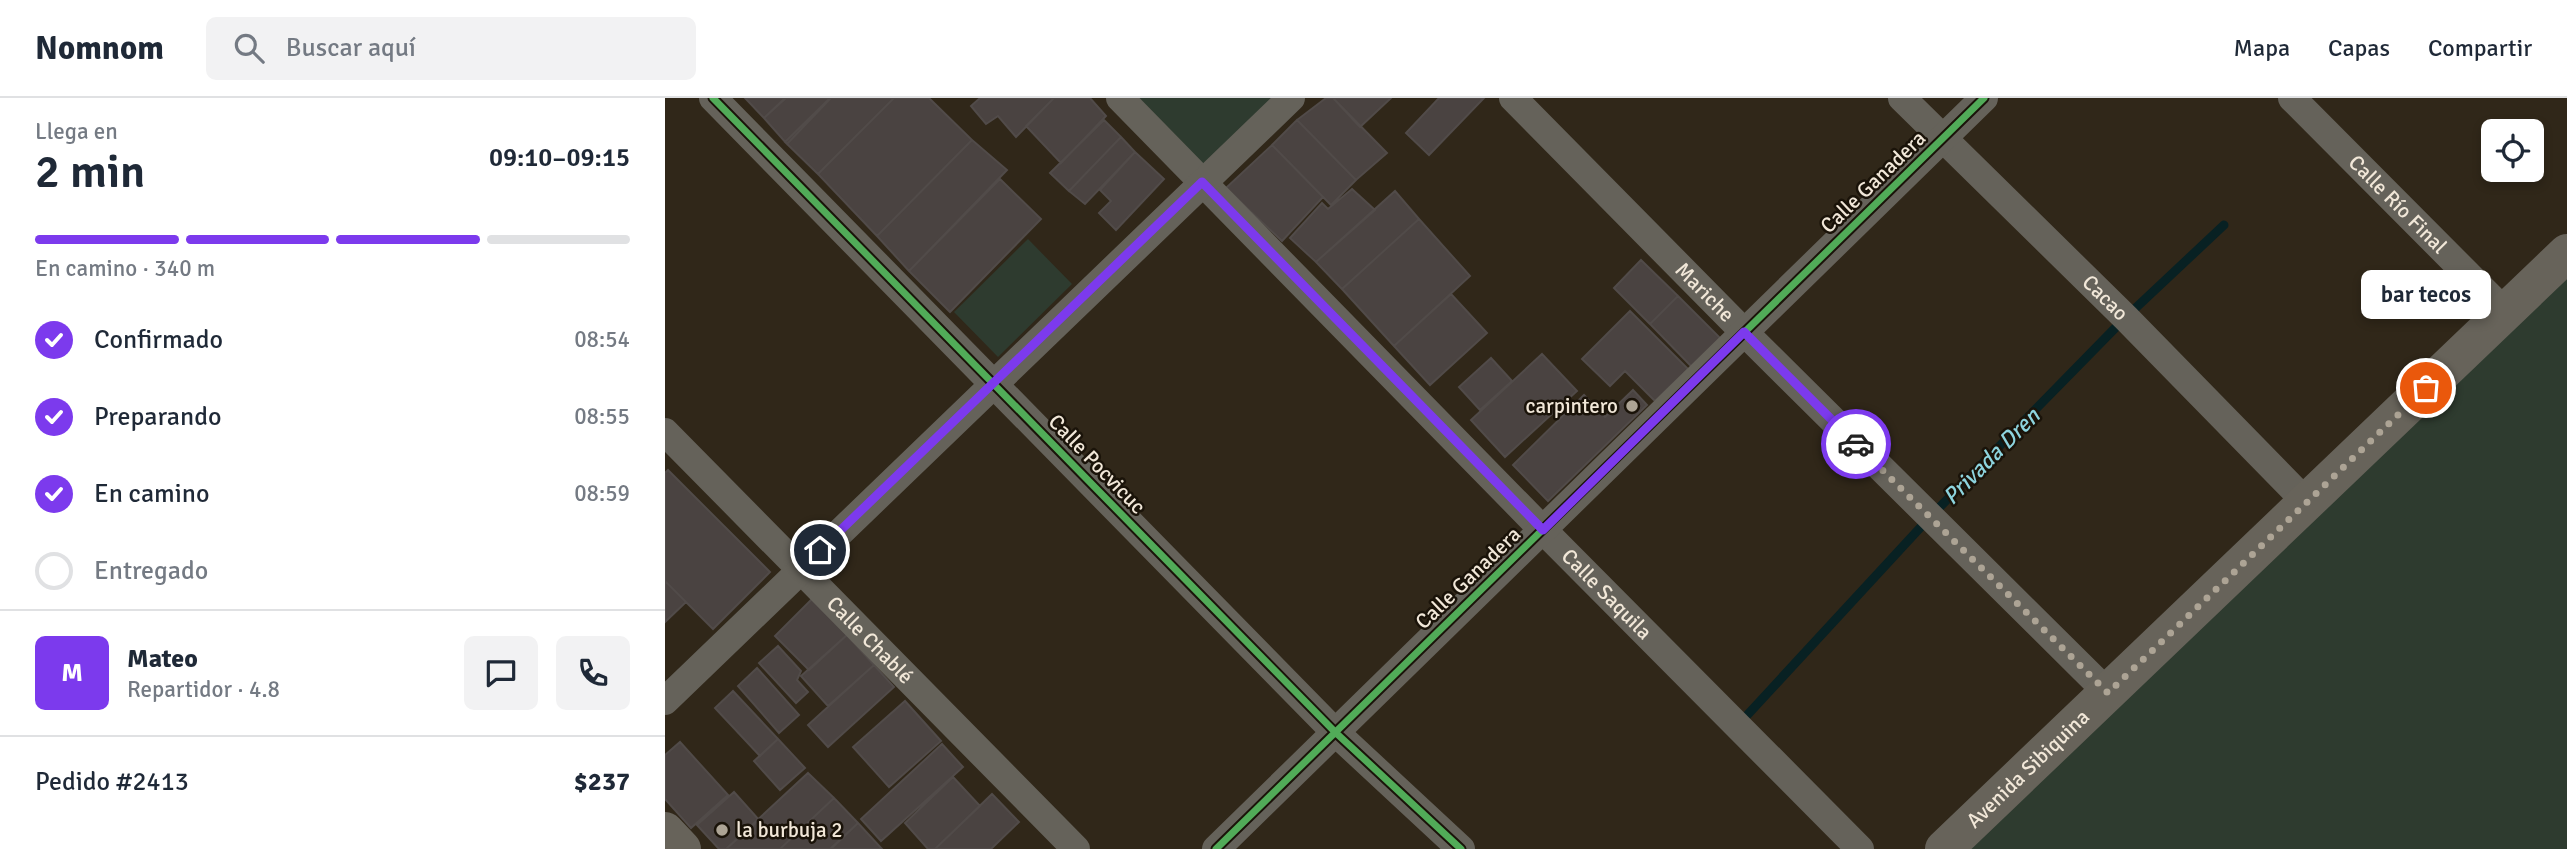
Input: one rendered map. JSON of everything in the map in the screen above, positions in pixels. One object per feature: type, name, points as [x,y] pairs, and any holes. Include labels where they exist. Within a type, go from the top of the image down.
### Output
[{"type":"street","name":"Calle Pocvicuc","points":[[713,98],[1335,732],[1461,849]]},
{"type":"street","name":"Calle Saquila","points":[[1120,98],[1860,849]]},
{"type":"street","points":[[665,701],[1291,98]]},
{"type":"street","name":"Mariche","points":[[1513,98],[1744,332],[2108,693]]},
{"type":"street","name":"Cacao","points":[[1902,98],[2126,318],[2306,502]]},
{"type":"street","name":"Calle Ganadera","points":[[1216,849],[1984,98]]},
{"type":"street","name":"Calle Río Final","points":[[2292,98],[2505,312]]},
{"type":"street","name":"Avenida Sibiquina","points":[[1944,849],[2567,253]]},
{"type":"street","name":"Calle Chablé","points":[[665,432],[1076,849]]},
{"type":"street","points":[[665,831],[682,849]]},
{"type":"green space","points":[[1135,98],[1273,98],[1202,166]]},
{"type":"green space","points":[[1028,239],[1072,284],[998,357],[954,312]]},
{"type":"green space","points":[[2567,276],[2567,849],[1958,849]]},
{"type":"building","points":[[745,98],[785,98],[764,118]]},
{"type":"building","points":[[786,98],[831,98],[787,144],[764,118]]},
{"type":"building","points":[[830,98],[894,98],[818,174],[785,142]]},
{"type":"building","points":[[894,98],[929,98],[972,140],[877,236],[818,174]]},
{"type":"building","points":[[980,98],[1054,98],[1016,137],[998,116],[986,124],[971,106]]},
{"type":"building","points":[[1054,98],[1090,98],[1106,116],[1061,163],[1026,126]]},
{"type":"building","points":[[1326,98],[1333,98],[1387,153],[1356,180],[1297,120]]},
{"type":"building","points":[[1333,98],[1391,98],[1360,127]]},
{"type":"building","points":[[1439,98],[1484,98],[1429,155],[1406,133]]},
{"type":"building","points":[[1104,120],[1121,137],[1069,191],[1050,173]]},
{"type":"building","points":[[1297,120],[1356,180],[1331,205],[1272,145]]},
{"type":"building","points":[[1121,137],[1135,152],[1085,204],[1069,191]]},
{"type":"building","points":[[972,140],[1007,170],[909,271],[877,236]]},
{"type":"building","points":[[1272,145],[1323,197],[1282,241],[1226,188]]},
{"type":"building","points":[[1135,152],[1164,179],[1116,230],[1099,213],[1111,201],[1100,190]]},
{"type":"building","points":[[1000,179],[1041,219],[950,312],[909,271]]},
{"type":"building","points":[[1352,189],[1375,210],[1316,262],[1290,238],[1322,203],[1328,209]]},
{"type":"building","points":[[1395,191],[1419,219],[1342,289],[1316,262]]},
{"type":"building","points":[[1419,219],[1470,276],[1394,346],[1342,289]]},
{"type":"building","points":[[1641,260],[1678,296],[1650,324],[1614,288]]},
{"type":"building","points":[[1451,294],[1487,333],[1430,385],[1394,346]]},
{"type":"building","points":[[1678,296],[1721,339],[1692,367],[1650,324]]},
{"type":"building","points":[[1630,311],[1688,369],[1655,401],[1625,371],[1610,386],[1582,359]]},
{"type":"building","points":[[1542,354],[1577,391],[1505,457],[1471,420]]},
{"type":"building","points":[[1491,358],[1512,381],[1480,410],[1459,387]]},
{"type":"building","points":[[1633,390],[1647,405],[1548,501],[1513,465],[1584,395],[1605,417]]},
{"type":"building","points":[[668,470],[770,572],[713,629],[665,581],[665,473]]},
{"type":"building","points":[[665,581],[686,602],[665,622]]},
{"type":"building","points":[[813,598],[847,635],[809,670],[775,636]]},
{"type":"building","points":[[847,635],[874,665],[828,706],[801,676]]},
{"type":"building","points":[[778,646],[801,671],[797,680],[808,692],[796,703],[759,663]]},
{"type":"building","points":[[874,665],[894,687],[828,747],[808,725]]},
{"type":"building","points":[[757,668],[799,715],[779,733],[738,686]]},
{"type":"building","points":[[733,691],[778,739],[760,756],[715,708]]},
{"type":"building","points":[[905,701],[941,741],[889,787],[853,747]]},
{"type":"building","points":[[778,739],[805,768],[780,790],[754,761]]},
{"type":"building","points":[[680,742],[728,795],[691,828],[665,799],[665,755]]},
{"type":"building","points":[[942,744],[963,767],[881,841],[861,819]]},
{"type":"building","points":[[808,773],[834,798],[780,849],[726,849]]},
{"type":"building","points":[[953,777],[980,806],[935,849],[928,849],[905,823]]},
{"type":"building","points":[[734,792],[759,820],[726,849],[719,849],[697,825]]},
{"type":"building","points":[[992,794],[1019,822],[991,849],[935,849]]},
{"type":"building","points":[[834,798],[858,823],[830,849],[780,849]]},
{"type":"building","points":[[858,823],[882,849],[831,849]]},
{"type":"waterway","name":"Privada Dren","points":[[1739,724],[1931,516],[2125,318],[2224,225]]},
{"type":"cycle path","points":[[713,98],[1335,732],[1461,849]]},
{"type":"cycle path","points":[[1216,849],[1984,98]]},
{"type":"way so far","points":[[1856,444],[2108,693],[2426,388]]},
{"type":"place","name":"bar tecos","points":[[2426,388]]},
{"type":"place","name":"carpintero","points":[[1632,406]]},
{"type":"place","name":"la burbuja 2","points":[[722,830]]},
{"type":"route","points":[[820,550],[1202,182],[1543,530],[1744,332],[1856,444]]}]
